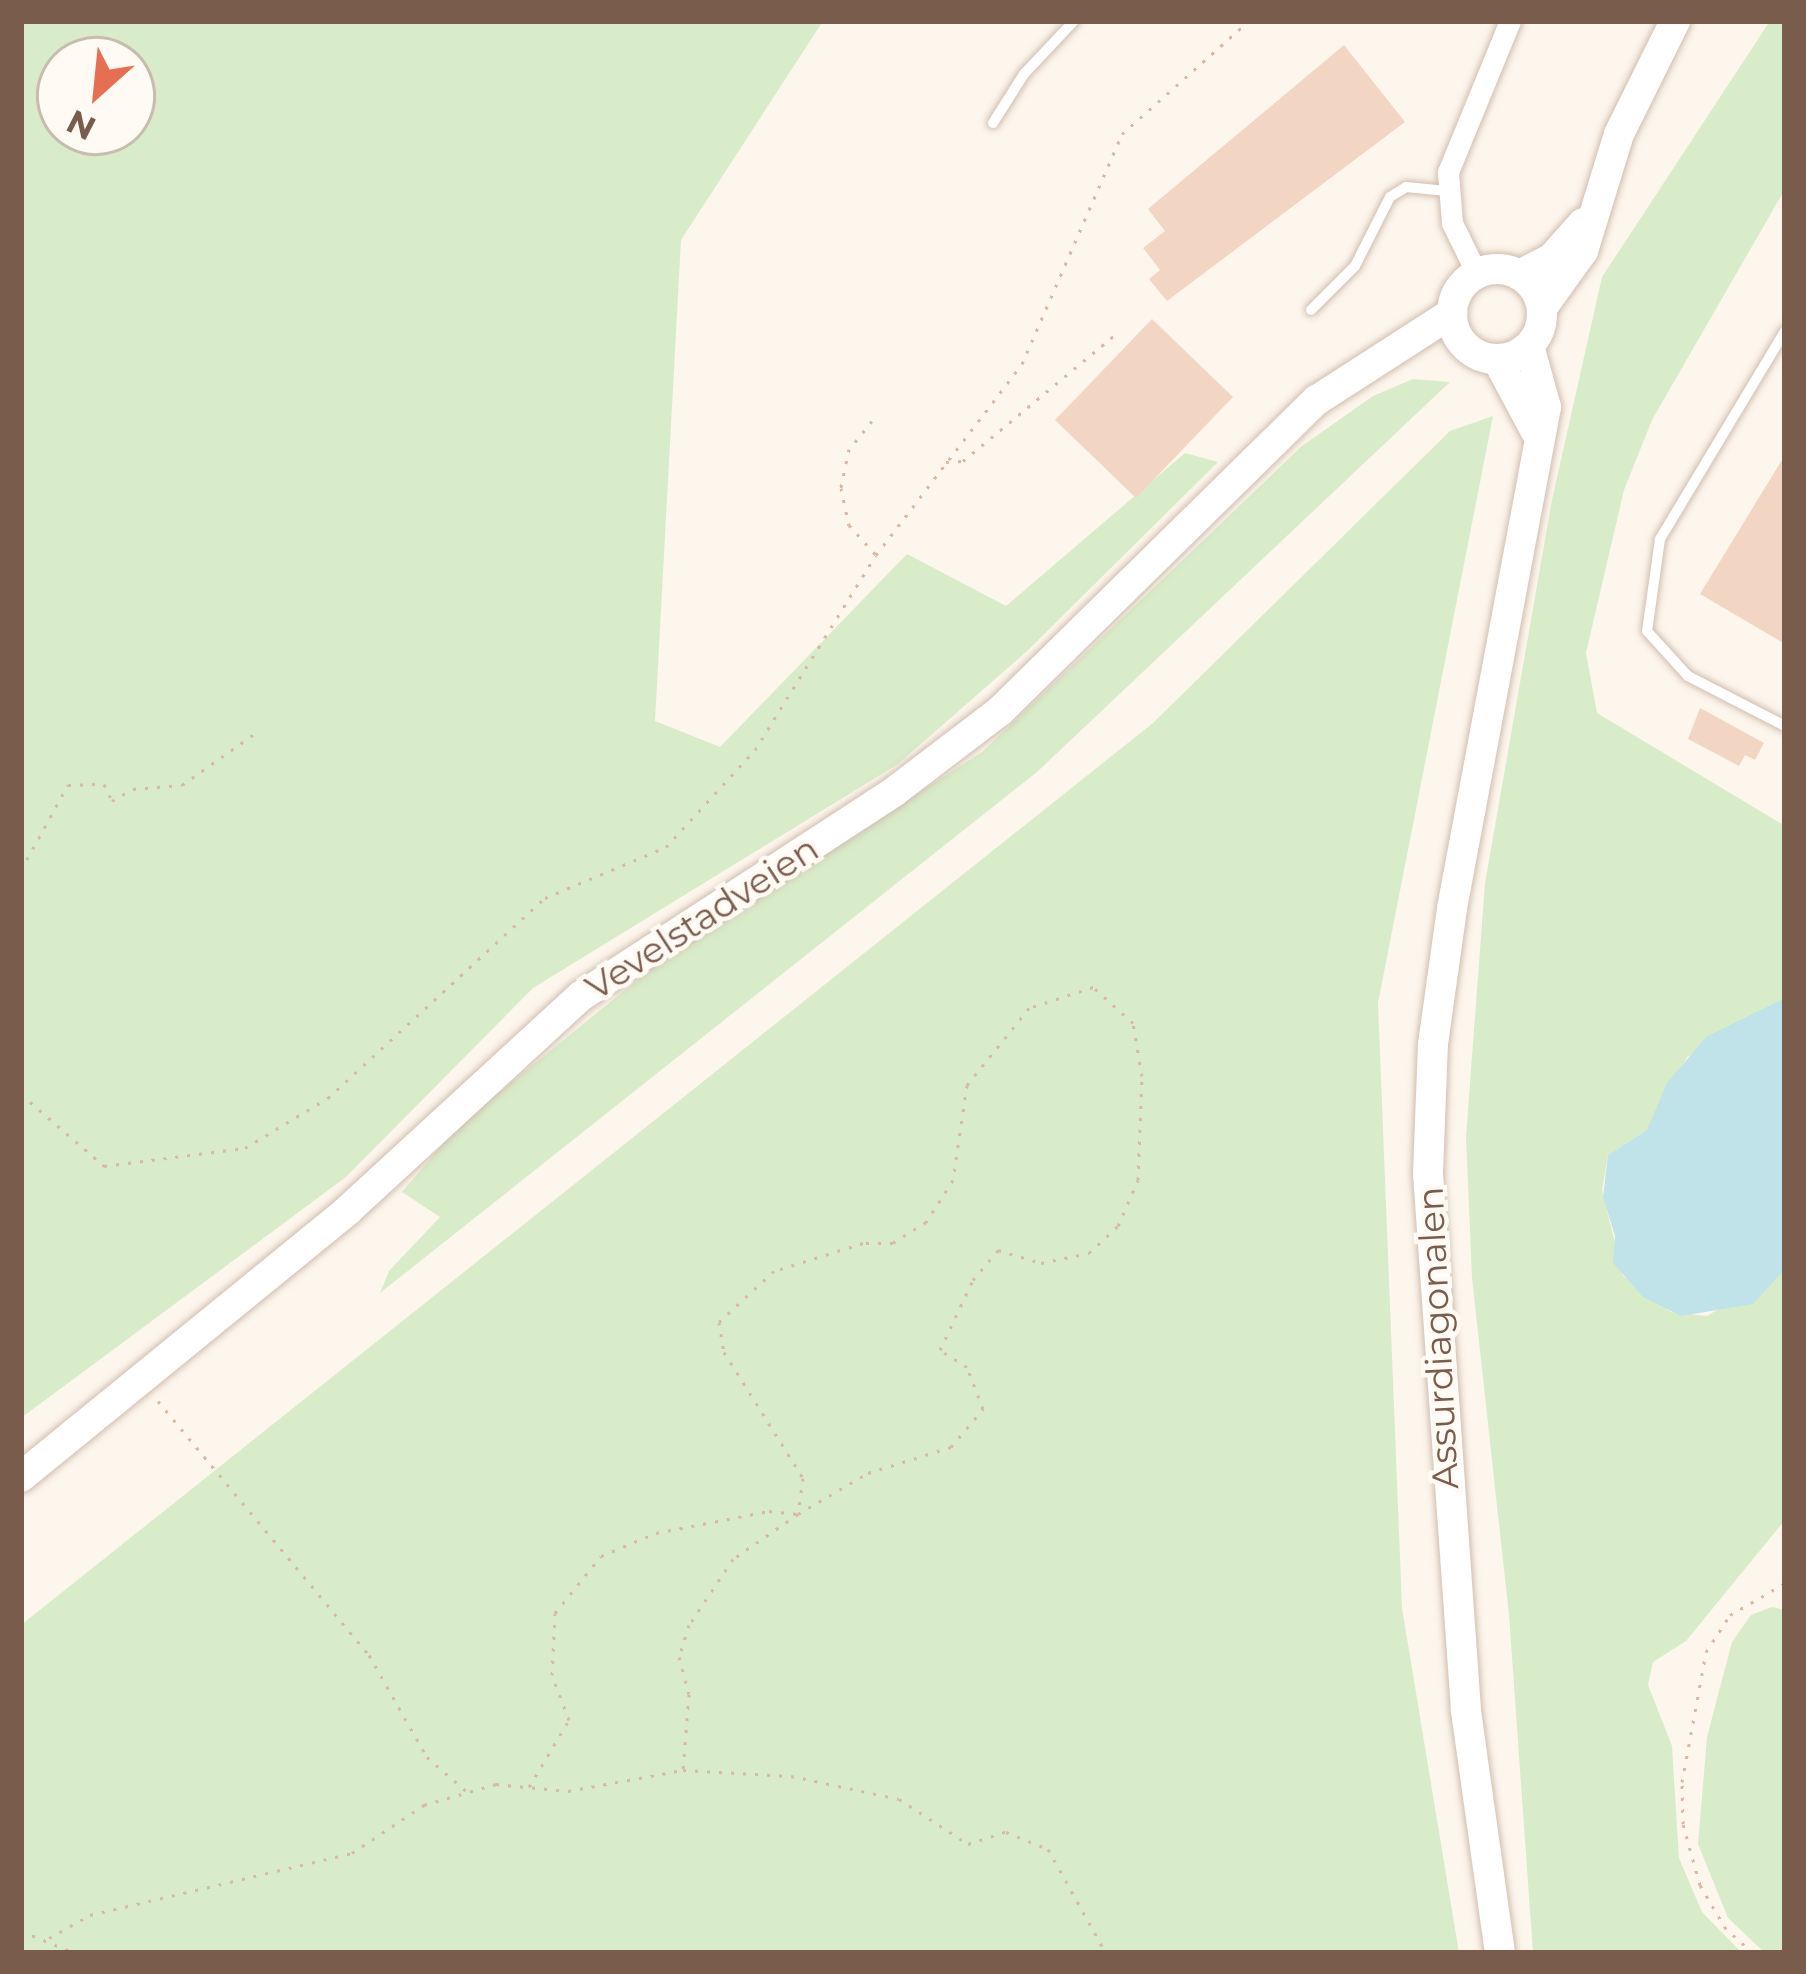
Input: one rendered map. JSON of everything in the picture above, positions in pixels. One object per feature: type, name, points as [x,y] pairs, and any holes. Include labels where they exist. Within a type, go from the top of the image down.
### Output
[{"type":"main road","points":[[1538,438],[1546,407],[1529,346],[1542,308],[1583,251],[1591,214],[1630,108],[1675,21]]},
{"type":"main road","points":[[1477,274],[1519,275],[1558,253],[1591,214]]},
{"type":"main road","name":"Vevelstadveien","points":[[21,1477],[139,1376],[348,1210],[581,996],[895,791],[1000,711],[1301,414],[1452,313],[1477,274]]},
{"type":"main road","points":[[1519,275],[1542,308]]},
{"type":"main road","points":[[1452,313],[1521,391],[1538,438]]},
{"type":"main road","name":"Vevelstadveien","points":[[1381,361],[1529,346]]},
{"type":"main road","name":"Assurdiagonalen","points":[[1500,1953],[1464,1688],[1428,1173],[1433,1044],[1482,724],[1538,438]]},
{"type":"street","points":[[1477,274],[1452,223],[1448,191],[1459,139],[1510,21]]},
{"type":"lane","points":[[994,123],[1024,74],[1074,21]]},
{"type":"lane","points":[[1311,310],[1355,266],[1390,196],[1406,187],[1448,191]]},
{"type":"lane","points":[[1785,331],[1660,539],[1647,631],[1688,676],[1785,726]]},
{"type":"path","points":[[21,1094],[85,1156],[119,1169],[230,1152],[291,1125],[545,898],[673,841],[755,750],[876,555],[1035,341],[1122,134],[1249,21]]},
{"type":"path","points":[[944,462],[963,460],[1117,333]]},
{"type":"path","points":[[872,421],[849,449],[841,488],[849,525],[876,555]]},
{"type":"path","points":[[21,871],[68,785],[104,784],[112,801],[133,789],[182,784],[253,735]]},
{"type":"path","points":[[683,1770],[689,1694],[680,1658],[689,1624],[734,1559],[797,1514],[868,1473],[950,1448],[983,1409],[967,1367],[940,1350],[974,1280],[998,1250],[1040,1264],[1089,1253],[1118,1226],[1138,1180],[1142,1076],[1133,1023],[1093,987],[1029,1008],[967,1085],[953,1180],[926,1222],[892,1243],[862,1243],[774,1271],[718,1322],[724,1352],[803,1478],[797,1514]]},
{"type":"path","points":[[139,1376],[369,1655],[427,1757],[467,1792]]},
{"type":"path","points":[[530,1787],[568,1720],[552,1675],[555,1613],[601,1556],[656,1533],[769,1511],[797,1514]]},
{"type":"path","points":[[1753,1953],[1726,1929],[1700,1885],[1683,1823],[1682,1782],[1706,1652],[1730,1615],[1785,1583]]},
{"type":"path","points":[[49,1938],[90,1915],[352,1853],[424,1805],[496,1784],[568,1791],[683,1770],[791,1776],[899,1799],[968,1844],[1006,1832],[1048,1849],[1106,1953]]},
{"type":"path","points":[[21,1931],[49,1938],[75,1953]]},
{"type":"green space","points":[[21,21],[823,21],[681,240],[655,721],[720,747],[907,554],[1006,606],[1185,453],[1218,462],[1027,651],[898,764],[533,988],[346,1177],[21,1418]]},
{"type":"green space","points":[[1770,21],[1785,21],[1785,189],[1652,420],[1624,490],[1586,653],[1597,713],[1785,826],[1785,998],[1687,1057],[1647,1130],[1608,1155],[1602,1190],[1623,1276],[1671,1312],[1707,1316],[1785,1269],[1785,1520],[1686,1641],[1653,1662],[1648,1685],[1672,1746],[1679,1858],[1702,1912],[1742,1953],[1533,1953],[1509,1615],[1472,1278],[1466,1137],[1485,883],[1552,500],[1602,277]]},
{"type":"green space","points":[[1413,379],[1450,382],[1037,772],[380,1293],[389,1271],[440,1217],[402,1192],[459,1125],[678,947],[982,752],[1302,446],[1373,396]]},
{"type":"green space","points":[[1493,416],[1378,1003],[1402,1608],[1459,1953],[21,1953],[21,1625],[1153,723],[1450,431]]},
{"type":"green space","points":[[1772,1607],[1785,1610],[1785,1953],[1765,1953],[1728,1918],[1698,1844],[1707,1737],[1732,1642],[1751,1615]]},
{"type":"water","points":[[1785,998],[1785,1269],[1753,1304],[1681,1316],[1643,1297],[1613,1263],[1615,1236],[1603,1197],[1608,1155],[1647,1130],[1667,1083],[1706,1037]]},
{"type":"building","points":[[1344,45],[1405,122],[1167,301],[1149,279],[1160,270],[1143,248],[1165,231],[1148,209]]},
{"type":"building","points":[[1152,319],[1233,397],[1136,498],[1055,420]]},
{"type":"building","points":[[1785,455],[1785,644],[1700,594]]},
{"type":"building","points":[[1700,708],[1764,743],[1755,760],[1745,755],[1739,766],[1688,739]]}]
